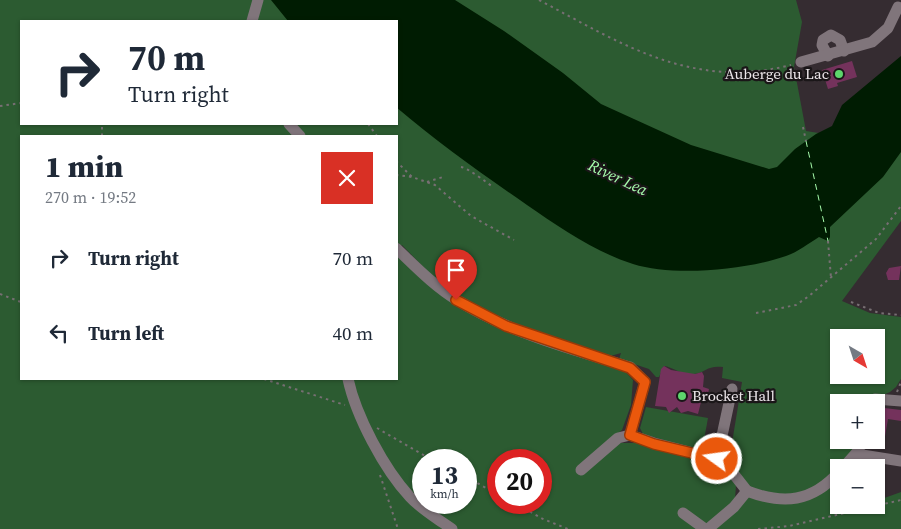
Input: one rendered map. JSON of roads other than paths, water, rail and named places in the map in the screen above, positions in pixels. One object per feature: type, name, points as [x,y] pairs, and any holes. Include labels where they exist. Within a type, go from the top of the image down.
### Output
[{"type":"lane","points":[[252,20],[257,0]]},
{"type":"lane","points":[[801,62],[828,56],[872,42],[888,28],[900,5]]},
{"type":"lane","points":[[828,56],[822,45],[823,40],[832,35],[840,40],[844,51]]},
{"type":"lane","points":[[290,125],[299,135]]},
{"type":"lane","points":[[398,250],[435,284],[456,300],[506,326],[630,368],[639,374],[645,382],[630,435]]},
{"type":"lane","points":[[348,380],[362,418],[386,465],[410,496],[427,512],[452,529]]},
{"type":"lane","points":[[717,459],[732,389]]},
{"type":"lane","points":[[885,400],[901,401]]},
{"type":"lane","points":[[580,470],[618,438],[630,435],[654,444],[717,459],[725,463],[747,491],[780,500],[803,498],[830,482]]},
{"type":"lane","points":[[851,459],[858,449]]},
{"type":"lane","points":[[856,454],[901,460]]},
{"type":"lane","points":[[683,513],[706,529],[734,507],[747,491]]},
{"type":"water","name":"River Lea","points":[[271,0],[455,0],[504,31],[563,73],[601,104],[691,145],[769,169],[777,167],[795,149],[816,134],[832,126],[842,105],[901,56],[901,152],[883,177],[830,227],[828,241],[819,237],[786,256],[751,265],[689,271],[650,268],[633,264],[605,253],[552,222],[460,158],[398,109],[398,20],[287,20]]},
{"type":"place","name":"Auberge du Lac","points":[[839,74]]},
{"type":"place","name":"Brocket Hall","points":[[682,396]]}]
